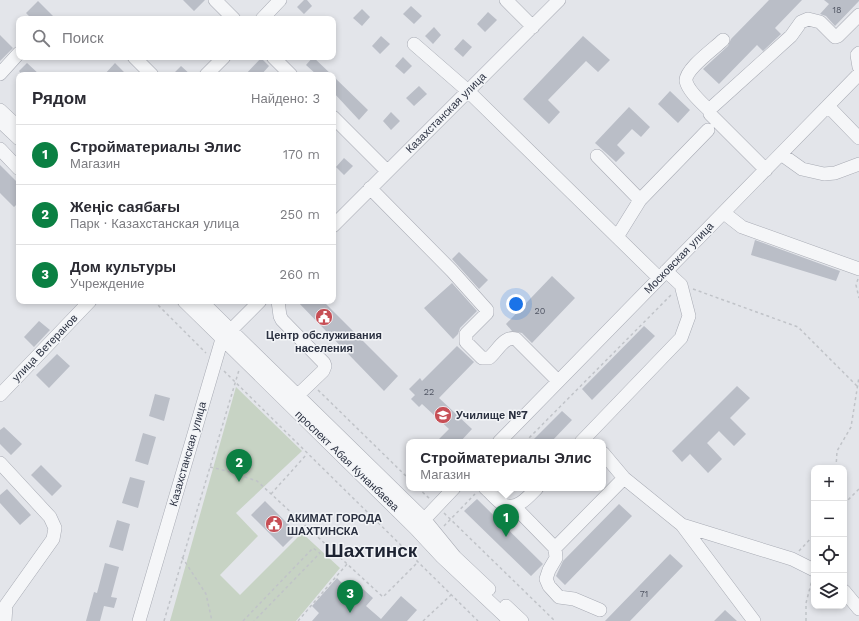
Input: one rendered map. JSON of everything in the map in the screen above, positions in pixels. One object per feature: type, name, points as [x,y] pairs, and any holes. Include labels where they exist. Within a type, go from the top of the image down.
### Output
[{"type":"street","points":[[215,0],[231,16]]},
{"type":"street","points":[[265,16],[280,0]]},
{"type":"street","points":[[506,0],[533,27]]},
{"type":"street","name":"Казахстанская улица","points":[[336,223],[387,170],[468,92],[559,0]]},
{"type":"street","points":[[709,110],[791,36],[801,22],[808,19],[820,22],[835,38],[859,15]]},
{"type":"street","points":[[723,40],[687,75],[686,82],[691,90],[709,110],[710,114],[766,170]]},
{"type":"street","points":[[414,44],[468,92],[617,237],[663,275],[681,285],[689,316],[681,338],[588,439]]},
{"type":"street","points":[[859,53],[857,55],[859,67]]},
{"type":"street","points":[[0,74],[16,56]]},
{"type":"street","points":[[137,60],[149,72]]},
{"type":"street","points":[[209,72],[221,60]]},
{"type":"street","points":[[276,60],[288,72]]},
{"type":"street","name":"Московская улица","points":[[502,439],[859,74]]},
{"type":"street","points":[[828,106],[859,138]]},
{"type":"street","points":[[0,110],[16,125]]},
{"type":"street","points":[[336,120],[387,170]]},
{"type":"street","points":[[0,121],[16,136]]},
{"type":"street","points":[[617,237],[640,200],[708,130]]},
{"type":"street","points":[[0,149],[16,165]]},
{"type":"street","points":[[781,154],[802,169],[824,174],[835,173],[859,164]]},
{"type":"street","points":[[596,156],[640,200]]},
{"type":"street","points":[[370,188],[452,271],[487,310],[487,313],[466,334],[466,342],[482,358],[489,358],[495,354],[505,340],[512,338],[516,339],[558,381]]},
{"type":"street","points":[[724,213],[742,227],[859,269]]},
{"type":"street","name":"улица Ветеранов","points":[[0,396],[87,304]]},
{"type":"street","name":"проспект Абая Кунанбаева","points":[[188,304],[227,334],[298,395],[420,524],[442,557],[510,621]]},
{"type":"street","name":"проспект Абая Кунанбаева","points":[[203,304],[227,334],[243,359],[522,621]]},
{"type":"street","points":[[227,334],[257,304]]},
{"type":"street","points":[[278,304],[282,320],[324,363],[324,369],[298,395]]},
{"type":"street","name":"Казахстанская улица","points":[[139,621],[216,362],[227,334]]},
{"type":"street","points":[[606,457],[624,478],[682,525],[754,621]]},
{"type":"street","points":[[0,463],[50,517],[55,528],[53,539],[6,606],[5,621]]},
{"type":"street","points":[[555,548],[624,478]]},
{"type":"street","points":[[420,524],[451,491]]},
{"type":"street","points":[[480,491],[505,506],[514,506],[524,502],[534,491]]},
{"type":"street","points":[[514,506],[555,548],[556,558],[548,570],[546,579],[548,586],[559,597],[574,599],[600,610]]},
{"type":"street","points":[[682,525],[792,559],[812,573]]},
{"type":"street","points":[[847,595],[859,609]]},
{"type":"path","points":[[859,277],[856,285],[859,298]]},
{"type":"path","points":[[528,439],[681,285],[798,327],[858,387]]},
{"type":"path","points":[[157,304],[216,362],[235,383],[478,621]]},
{"type":"path","points":[[164,621],[182,557],[243,359]]},
{"type":"path","points":[[836,465],[837,451],[851,427],[859,377]]},
{"type":"path","points":[[311,383],[406,476]]},
{"type":"path","points":[[271,494],[308,454]]},
{"type":"path","points":[[210,467],[257,481],[383,597],[418,562]]},
{"type":"path","points":[[847,501],[859,489]]},
{"type":"path","points":[[421,491],[555,621]]},
{"type":"path","points":[[450,519],[480,491]]},
{"type":"path","points":[[792,559],[812,537]]},
{"type":"path","points":[[243,621],[313,548],[320,553],[254,621]]},
{"type":"path","points":[[182,557],[206,594],[212,621]]},
{"type":"path","points":[[298,621],[346,564]]},
{"type":"path","points":[[806,621],[806,603],[811,582]]},
{"type":"path","points":[[423,621],[452,595]]},
{"type":"green space","points":[[236,387],[302,451],[236,513],[258,536],[220,575],[240,595],[302,533],[340,568],[296,621],[170,621]]},
{"type":"building","points":[[183,0],[205,0],[194,11]]},
{"type":"building","points":[[304,0],[307,0],[312,6],[304,14],[297,7]]},
{"type":"building","points":[[769,0],[802,0],[775,28],[781,34],[763,51],[757,45],[719,84],[703,69],[728,46],[731,39]]},
{"type":"building","points":[[824,0],[859,1],[835,26],[826,16],[820,14],[829,4]]},
{"type":"building","points":[[38,1],[53,16],[29,16],[26,13]]},
{"type":"building","points":[[411,6],[422,16],[414,24],[403,14]]},
{"type":"building","points":[[362,9],[370,17],[362,26],[353,18]]},
{"type":"building","points":[[488,12],[497,20],[485,32],[477,24]]},
{"type":"building","points":[[434,27],[441,35],[433,44],[425,36]]},
{"type":"building","points":[[0,35],[13,48],[0,61]]},
{"type":"building","points":[[381,36],[390,44],[380,54],[372,46]]},
{"type":"building","points":[[583,36],[610,60],[598,72],[586,61],[548,100],[560,112],[549,124],[523,99]]},
{"type":"building","points":[[463,39],[472,47],[463,57],[454,49]]},
{"type":"building","points":[[403,57],[412,66],[404,74],[395,66]]},
{"type":"building","points":[[259,60],[263,60],[269,66],[264,72],[248,72]]},
{"type":"building","points":[[310,60],[316,60],[329,72],[314,72],[306,65]]},
{"type":"building","points":[[27,63],[37,72],[20,72],[19,71]]},
{"type":"building","points":[[115,63],[124,72],[107,72]]},
{"type":"building","points":[[181,66],[188,72],[175,72]]},
{"type":"building","points":[[336,79],[368,110],[359,120],[336,95]]},
{"type":"building","points":[[419,86],[427,94],[414,106],[406,98]]},
{"type":"building","points":[[670,91],[690,110],[678,123],[658,104]]},
{"type":"building","points":[[629,107],[650,127],[641,137],[632,129],[617,145],[625,153],[616,162],[595,143]]},
{"type":"building","points":[[391,112],[400,121],[391,130],[383,121]]},
{"type":"building","points":[[344,158],[353,166],[344,175],[336,167]]},
{"type":"building","points":[[0,165],[16,181],[16,205],[14,207],[0,193]]},
{"type":"building","points":[[755,240],[840,271],[836,281],[751,255]]},
{"type":"building","points":[[459,252],[488,280],[479,289],[452,259]]},
{"type":"building","points":[[552,276],[575,298],[532,343],[522,333],[512,331],[506,324]]},
{"type":"building","points":[[452,283],[477,311],[460,328],[458,334],[453,339],[424,308]]},
{"type":"building","points":[[300,304],[326,304],[398,376],[384,391]]},
{"type":"building","points":[[39,321],[50,330],[34,347],[24,337]]},
{"type":"building","points":[[644,326],[655,336],[592,400],[582,389]]},
{"type":"building","points":[[457,346],[474,362],[439,398],[472,429],[463,439],[439,439],[449,429],[422,404],[419,407],[411,399],[415,395],[409,389],[420,378],[422,381]]},
{"type":"building","points":[[57,354],[70,366],[49,388],[36,375]]},
{"type":"building","points":[[737,386],[750,398],[730,418],[746,434],[734,446],[719,431],[707,443],[722,459],[708,473],[690,454],[682,462],[672,451]]},
{"type":"building","points":[[155,394],[170,398],[164,421],[149,416]]},
{"type":"building","points":[[562,411],[572,420],[554,439],[534,439]]},
{"type":"building","points":[[4,427],[22,444],[11,455],[0,444],[0,430]]},
{"type":"building","points":[[143,433],[156,437],[148,465],[135,461]]},
{"type":"building","points":[[41,465],[62,486],[52,496],[31,475]]},
{"type":"building","points":[[130,477],[145,481],[138,508],[122,503]]},
{"type":"building","points":[[7,489],[31,515],[20,525],[0,503],[0,495]]},
{"type":"building","points":[[477,499],[543,564],[531,576],[464,511]]},
{"type":"building","name":"АКИМАТ ГОРОДА ШАХТИНСКА","points":[[265,501],[297,533],[283,547],[251,515]]},
{"type":"building","points":[[619,504],[632,516],[565,585],[556,576],[563,561]]},
{"type":"building","points":[[117,520],[130,524],[123,551],[109,547]]},
{"type":"building","points":[[670,554],[683,566],[630,621],[605,621]]},
{"type":"building","points":[[105,563],[119,567],[111,597],[117,598],[114,608],[104,606],[100,621],[86,621],[94,592],[97,593]]},
{"type":"building","points":[[337,578],[346,587],[353,580],[373,598],[366,606],[381,619],[401,596],[417,610],[407,621],[312,621],[319,613],[312,606]]},
{"type":"building","points":[[725,610],[737,621],[714,621]]},
{"type":"place","name":"Центр обслуживания населения","points":[[324,317]]},
{"type":"place","name":"Училище №7","points":[[443,415]]},
{"type":"place","name":"Жеңіс саябағы","points":[[239,482]]},
{"type":"place","name":"АКИМАТ ГОРОДА ШАХТИНСКА","points":[[274,524]]},
{"type":"place","name":"Стройматериалы Элис","points":[[506,537]]},
{"type":"place","name":"Дом культуры","points":[[350,613]]},
{"type":"district","name":"Шахтинск","points":[[371,550]]}]
